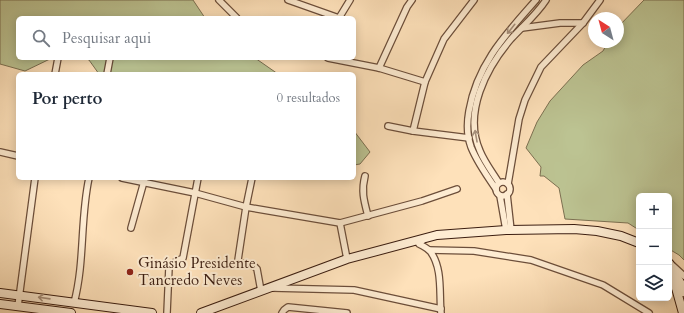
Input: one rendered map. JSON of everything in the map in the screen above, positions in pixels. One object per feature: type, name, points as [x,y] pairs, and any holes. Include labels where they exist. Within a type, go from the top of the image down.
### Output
[{"type":"main road","points":[[201,313],[347,258],[437,235],[558,228],[597,231],[621,236],[636,242]]},
{"type":"main road","points":[[670,265],[684,292]]},
{"type":"main road","points":[[672,282],[676,288],[683,313]]},
{"type":"main road","points":[[0,293],[152,313]]},
{"type":"main road","points":[[0,304],[72,313]]},
{"type":"street","points":[[219,0],[235,16]]},
{"type":"street","points":[[288,0],[333,16]]},
{"type":"street","points":[[340,16],[350,0]]},
{"type":"street","points":[[379,68],[412,0]]},
{"type":"street","points":[[413,131],[425,82],[444,39],[474,0]]},
{"type":"street","points":[[508,230],[500,196],[475,156],[469,138],[468,121],[475,85],[482,69],[491,54],[536,0]]},
{"type":"street","points":[[499,183],[480,151],[475,134],[474,118],[478,96],[492,64],[503,49],[546,0]]},
{"type":"street","points":[[508,230],[507,194],[510,190],[508,184],[519,119],[525,100],[541,67],[583,23],[600,0]]},
{"type":"street","points":[[522,28],[560,23],[583,23]]},
{"type":"street","points":[[55,72],[58,60]]},
{"type":"street","points":[[107,72],[110,60]]},
{"type":"street","points":[[339,60],[379,68],[425,82]]},
{"type":"street","points":[[388,126],[413,131],[469,138]]},
{"type":"street","points":[[0,152],[16,156]]},
{"type":"street","points":[[365,176],[362,196],[368,216]]},
{"type":"street","points":[[18,306],[35,180]]},
{"type":"street","points":[[74,302],[79,283],[84,206],[89,180]]},
{"type":"street","points":[[131,228],[144,180],[246,206],[340,223],[457,189]]},
{"type":"street","points":[[166,313],[169,267],[173,263],[183,258],[198,180]]},
{"type":"street","points":[[252,180],[238,260],[240,264],[253,265],[256,267],[261,291]]},
{"type":"street","points":[[499,183],[504,182],[508,184]]},
{"type":"street","points":[[496,189],[499,183]]},
{"type":"street","points":[[500,196],[507,194]]},
{"type":"street","points":[[340,223],[347,258]]},
{"type":"street","points":[[270,288],[354,290],[441,311],[439,272],[436,262],[429,250],[419,244],[425,238]]},
{"type":"street","points":[[429,250],[474,251],[531,260],[603,285],[650,313]]},
{"type":"street","points":[[672,265],[684,276]]},
{"type":"street","points":[[282,313],[288,307],[347,313]]},
{"type":"green space","points":[[0,0],[193,0],[204,16],[16,16],[16,60],[48,60],[25,71],[0,64]]},
{"type":"green space","points":[[644,0],[684,0],[684,260],[672,251],[672,193],[636,193],[636,228],[628,223],[565,219],[559,188],[544,176],[540,176],[541,167],[526,148],[537,122],[550,101],[583,65],[603,51],[605,48],[624,48],[624,21]]},
{"type":"green space","points":[[89,60],[258,60],[275,72],[98,72]]},
{"type":"green space","points":[[356,134],[370,152],[360,164],[356,165]]},
{"type":"place","name":"Ginásio Presidente Tancredo Neves","points":[[130,272]]}]
